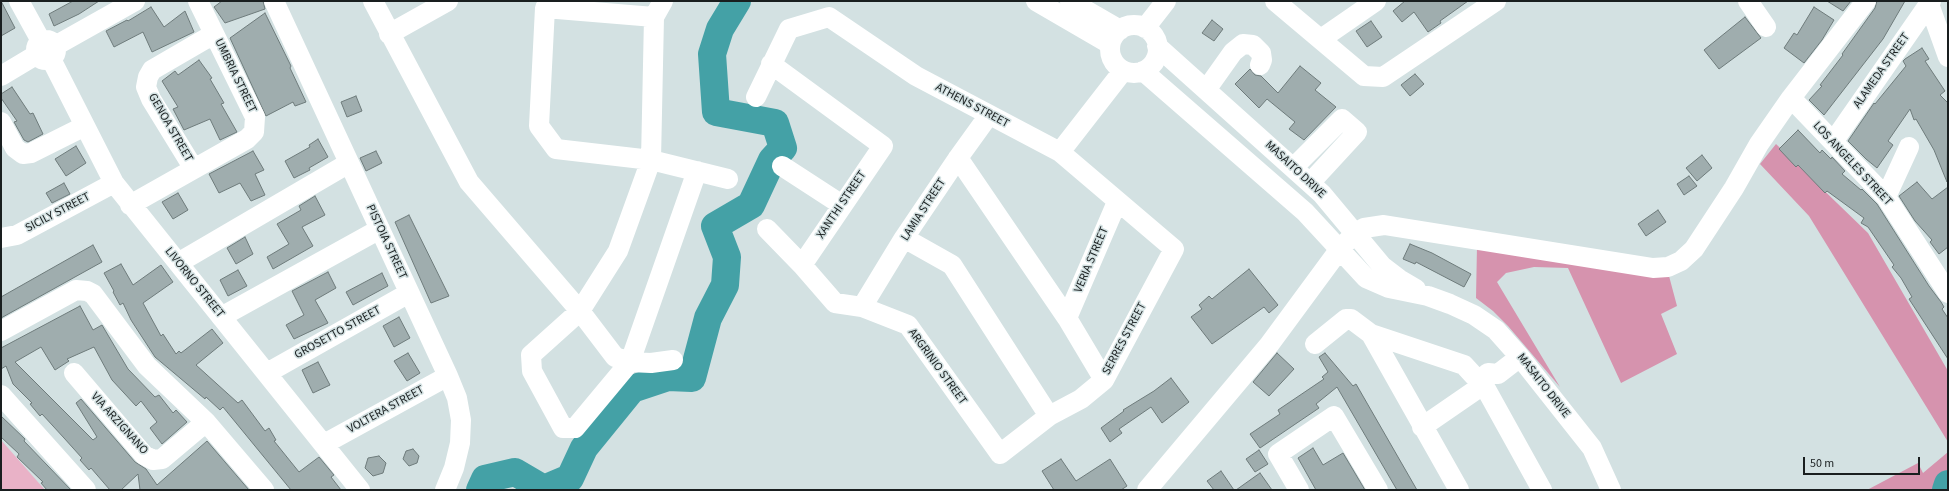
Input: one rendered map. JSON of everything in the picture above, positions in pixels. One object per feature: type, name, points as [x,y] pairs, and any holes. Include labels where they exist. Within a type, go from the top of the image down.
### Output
[{"type":"street","name":"LIVORNO STREET","points":[[19,1],[46,50],[114,183],[130,205],[360,490]]},
{"type":"street","points":[[1,76],[135,1]]},
{"type":"street","name":"UMBRIA STREET","points":[[194,169],[246,139],[254,132],[255,117],[198,1]]},
{"type":"street","name":"PISTOIA STREET","points":[[274,1],[410,293],[457,398],[461,420],[460,444],[454,468],[445,490]]},
{"type":"street","points":[[373,1],[389,34],[469,182],[580,311],[615,356],[630,362],[651,363],[673,360]]},
{"type":"street","points":[[389,34],[448,1]]},
{"type":"street","points":[[1036,1],[1115,37]]},
{"type":"street","points":[[1070,1],[1115,37]]},
{"type":"street","points":[[1144,28],[1166,1]]},
{"type":"street","points":[[1275,1],[1364,76],[1383,77],[1496,1]]},
{"type":"street","points":[[1320,40],[1376,1]]},
{"type":"street","points":[[1748,1],[1766,27]]},
{"type":"street","points":[[1147,490],[1269,345],[1339,250],[1355,233],[1374,225],[1384,225],[1653,268],[1668,267],[1682,261],[1694,248],[1734,188],[1759,144],[1791,98],[1866,1]]},
{"type":"street","points":[[1930,3],[1948,57]]},
{"type":"street","name":"ALAMEDA STREET","points":[[1833,142],[1930,3]]},
{"type":"street","points":[[697,171],[630,362],[575,428],[563,428],[532,371],[531,355],[580,311],[618,251],[651,160],[659,9],[545,8],[539,126],[556,148],[651,160],[697,171],[728,179]]},
{"type":"street","name":"ATHENS STREET","points":[[771,64],[789,29],[828,17],[916,76],[1060,152],[1174,249]]},
{"type":"street","points":[[1132,25],[1144,28],[1155,39],[1157,46],[1154,61],[1143,71],[1137,73],[1124,71],[1118,67],[1111,56],[1115,37],[1132,25]]},
{"type":"street","name":"GENOA STREET","points":[[194,169],[146,87],[148,76],[152,70],[214,34]]},
{"type":"street","points":[[1206,90],[1233,52],[1243,44],[1253,45],[1261,53],[1262,60],[1260,65]]},
{"type":"street","name":"MASAITO DRIVE","points":[[1157,46],[1322,194],[1382,266],[1399,279],[1428,296],[1474,315],[1496,330],[1520,357],[1592,448],[1611,490]]},
{"type":"street","points":[[756,97],[771,64]]},
{"type":"street","name":"XANTHI STREET","points":[[771,64],[883,146],[802,265]]},
{"type":"street","points":[[1060,152],[1124,71]]},
{"type":"street","name":"MASAITO DRIVE","points":[[1143,71],[1305,212],[1366,278],[1389,288],[1428,296]]},
{"type":"street","name":"LOS ANGELES STREET","points":[[1791,98],[1886,197],[1941,267],[1948,293]]},
{"type":"street","name":"LAMIA STREET","points":[[862,307],[904,238],[989,115]]},
{"type":"street","points":[[1293,168],[1342,119],[1357,132],[1310,183]]},
{"type":"street","points":[[1,122],[15,148],[23,154],[31,154],[85,126]]},
{"type":"street","points":[[1886,197],[1909,147]]},
{"type":"street","points":[[958,158],[1067,318],[1104,380]]},
{"type":"street","points":[[178,263],[349,163]]},
{"type":"street","points":[[782,166],[842,205]]},
{"type":"street","points":[[130,205],[194,169]]},
{"type":"street","name":"SICILY STREET","points":[[1,238],[17,235],[114,183]]},
{"type":"street","name":"VERIA STREET","points":[[1067,318],[1117,202]]},
{"type":"street","points":[[221,317],[380,228]]},
{"type":"street","name":"ARGRINIO STREET","points":[[767,229],[802,265],[835,303],[862,307],[908,325],[1000,454]]},
{"type":"street","points":[[904,238],[952,265],[1049,416]]},
{"type":"street","name":"SERRES STREET","points":[[1000,454],[1049,416],[1081,399],[1104,380],[1174,249]]},
{"type":"street","points":[[1,331],[76,290],[87,291],[93,294],[147,366],[206,422],[264,490]]},
{"type":"street","name":"GROSETTO STREET","points":[[267,373],[410,293]]},
{"type":"street","points":[[1316,344],[1346,319],[1351,319],[1371,334],[1464,365],[1487,382],[1542,490]]},
{"type":"street","points":[[1371,334],[1422,427],[1459,490]]},
{"type":"street","points":[[1422,427],[1520,357]]},
{"type":"street","name":"VIA ARZIGNANO","points":[[74,373],[144,455],[153,460],[162,459],[206,422]]},
{"type":"street","name":"VOLTERA STREET","points":[[324,444],[448,376]]},
{"type":"street","points":[[1,395],[86,490]]},
{"type":"street","points":[[1298,490],[1278,454],[1334,416],[1378,490]]},
{"type":"shaded area","points":[[1776,144],[1868,233],[1948,371],[1948,442],[1809,216],[1760,164]]},
{"type":"shaded area","points":[[1477,246],[1669,276],[1677,306],[1661,314],[1677,354],[1621,383],[1568,268],[1534,267],[1506,273],[1497,282],[1560,387],[1508,326],[1493,311],[1476,298]]},
{"type":"shaded area","points":[[1,440],[45,490],[1,490]]},
{"type":"shaded area","points":[[1948,452],[1948,490],[1867,490],[1918,463],[1923,473]]},
{"type":"building","points":[[1,1],[15,28],[1,36]]},
{"type":"building","points":[[73,1],[99,1],[79,14],[54,26],[49,14]]},
{"type":"building","points":[[222,1],[263,1],[265,9],[225,23],[214,7]]},
{"type":"building","points":[[1405,1],[1468,1],[1440,21],[1441,23],[1428,32],[1414,12],[1402,22],[1393,11]]},
{"type":"building","points":[[1827,1],[1851,1],[1843,11]]},
{"type":"building","points":[[1877,1],[1905,1],[1883,39],[1824,115],[1809,100],[1822,86],[1820,85],[1843,55],[1842,54],[1875,8]]},
{"type":"building","points":[[151,7],[164,27],[185,11],[194,32],[152,52],[143,32],[114,47],[106,31],[127,20],[128,21]]},
{"type":"building","points":[[1814,7],[1834,20],[1822,40],[1804,63],[1784,48],[1794,33],[1797,35]]},
{"type":"building","points":[[265,13],[291,66],[290,68],[306,102],[295,106],[293,102],[266,116],[230,38]]},
{"type":"building","points":[[1745,17],[1761,38],[1719,69],[1704,50]]},
{"type":"building","points":[[1212,20],[1223,29],[1214,41],[1202,33]]},
{"type":"building","points":[[1371,21],[1382,37],[1367,47],[1356,31]]},
{"type":"building","points":[[1922,48],[1929,59],[1925,61],[1945,91],[1940,95],[1948,103],[1947,182],[1934,150],[1916,119],[1914,120],[1910,109],[1888,141],[1893,145],[1877,168],[1848,141],[1874,103],[1875,104],[1906,66],[1903,61]]},
{"type":"building","points":[[199,60],[212,78],[210,79],[224,103],[221,104],[237,132],[220,140],[210,119],[184,130],[173,109],[178,107],[162,81],[175,71],[178,75]]},
{"type":"building","points":[[1300,66],[1321,83],[1315,90],[1336,107],[1304,140],[1289,129],[1295,122],[1267,99],[1259,108],[1235,84],[1250,69],[1255,75],[1261,76],[1278,93]]},
{"type":"building","points":[[1415,74],[1424,84],[1410,96],[1401,85]]},
{"type":"building","points":[[12,87],[30,114],[33,113],[43,134],[28,142],[24,140],[14,122],[17,121],[1,98],[1,94]]},
{"type":"building","points":[[356,96],[362,111],[347,117],[341,102]]},
{"type":"building","points":[[1798,130],[1820,153],[1822,150],[1831,159],[1832,157],[1845,171],[1842,174],[1861,190],[1862,189],[1877,204],[1944,307],[1942,309],[1948,318],[1948,359],[1909,299],[1912,297],[1901,278],[1892,267],[1894,265],[1868,227],[1861,223],[1864,218],[1827,191],[1825,193],[1798,165],[1796,167],[1779,149]]},
{"type":"building","points":[[318,139],[328,157],[309,168],[310,170],[294,178],[285,161],[310,147],[309,145]]},
{"type":"building","points":[[76,146],[86,163],[66,176],[55,159]]},
{"type":"building","points":[[253,151],[264,170],[255,174],[265,195],[251,201],[240,183],[219,193],[209,174]]},
{"type":"building","points":[[376,151],[382,163],[366,171],[360,158]]},
{"type":"building","points":[[1702,155],[1712,168],[1697,181],[1686,168]]},
{"type":"building","points":[[1689,176],[1697,186],[1684,195],[1677,184]]},
{"type":"building","points":[[1917,182],[1932,199],[1948,187],[1948,247],[1939,254],[1930,242],[1932,240],[1915,221],[1899,196]]},
{"type":"building","points":[[64,183],[70,194],[52,203],[46,193]]},
{"type":"building","points":[[178,193],[188,210],[173,219],[162,202]]},
{"type":"building","points":[[315,196],[325,215],[302,227],[313,246],[273,269],[267,257],[289,244],[277,224],[301,210],[299,206]]},
{"type":"building","points":[[1658,210],[1666,222],[1646,236],[1638,224]]},
{"type":"building","points":[[409,215],[449,296],[431,303],[395,222]]},
{"type":"building","points":[[245,237],[253,254],[236,264],[227,248]]},
{"type":"building","points":[[1410,244],[1432,253],[1471,274],[1464,287],[1416,262],[1415,264],[1403,259]]},
{"type":"building","points":[[93,245],[102,262],[1,318],[1,297]]},
{"type":"building","points":[[121,264],[133,285],[161,265],[173,282],[143,303],[161,336],[163,334],[176,354],[179,351],[181,353],[212,329],[223,343],[196,365],[238,403],[242,400],[265,431],[269,428],[276,440],[274,441],[299,472],[319,457],[334,475],[331,477],[341,490],[291,490],[223,407],[220,410],[206,397],[205,399],[155,357],[131,320],[123,303],[120,305],[104,273]]},
{"type":"building","points":[[1249,269],[1278,305],[1269,313],[1264,307],[1212,344],[1191,317],[1202,309],[1199,305],[1209,296],[1212,299]]},
{"type":"building","points":[[238,270],[247,286],[228,296],[220,280]]},
{"type":"building","points":[[328,272],[336,288],[315,300],[328,323],[294,339],[286,325],[304,315],[292,291]]},
{"type":"building","points":[[382,273],[388,286],[353,305],[346,292]]},
{"type":"building","points":[[80,306],[93,330],[102,325],[128,369],[155,397],[159,395],[173,413],[176,410],[187,422],[162,444],[150,428],[157,422],[141,401],[136,406],[112,380],[94,347],[67,359],[69,361],[55,370],[41,347],[15,362],[93,440],[97,437],[76,403],[81,399],[135,462],[146,469],[157,485],[207,441],[249,490],[140,490],[138,474],[121,490],[110,490],[91,468],[89,470],[80,460],[82,458],[42,414],[40,416],[30,404],[32,403],[13,384],[6,366],[1,369],[1,348]]},
{"type":"building","points":[[399,317],[410,338],[394,347],[383,326]]},
{"type":"building","points":[[408,353],[420,373],[407,381],[394,361]]},
{"type":"building","points":[[1277,353],[1294,369],[1269,396],[1253,382]]},
{"type":"building","points":[[1325,353],[1353,386],[1356,384],[1417,490],[1397,490],[1337,387],[1316,404],[1319,408],[1260,448],[1250,434],[1280,414],[1278,410],[1324,379],[1322,377],[1328,372],[1319,357]]},
{"type":"building","points":[[318,362],[330,385],[313,393],[302,370]]},
{"type":"building","points":[[1171,378],[1189,402],[1162,423],[1151,407],[1119,429],[1122,433],[1110,442],[1101,428],[1124,411],[1123,410],[1154,391]]},
{"type":"building","points":[[1,416],[25,439],[24,441],[71,490],[47,490],[41,483],[43,482],[17,457],[19,454],[1,437]]},
{"type":"building","points":[[1313,448],[1323,465],[1343,453],[1365,490],[1316,490],[1298,458]]},
{"type":"building","points":[[413,449],[419,456],[417,463],[409,466],[403,459],[406,451]]},
{"type":"building","points":[[1259,450],[1268,464],[1255,472],[1246,459]]},
{"type":"building","points":[[379,456],[386,463],[383,473],[373,476],[365,468],[368,458]]},
{"type":"building","points":[[1061,459],[1076,481],[1110,459],[1127,486],[1121,490],[1054,490],[1042,471]]},
{"type":"building","points":[[1221,471],[1234,490],[1214,490],[1207,481]]},
{"type":"building","points":[[1260,473],[1272,490],[1236,490]]},
{"type":"waterway","points":[[480,490],[485,479],[515,472],[544,489],[570,478],[584,448],[632,389],[668,377],[692,378],[708,318],[725,285],[727,257],[715,226],[751,205],[772,160],[783,148],[775,123],[716,112],[712,54],[720,29],[737,1]]},
{"type":"waterway","points":[[1946,490],[1948,484]]}]
